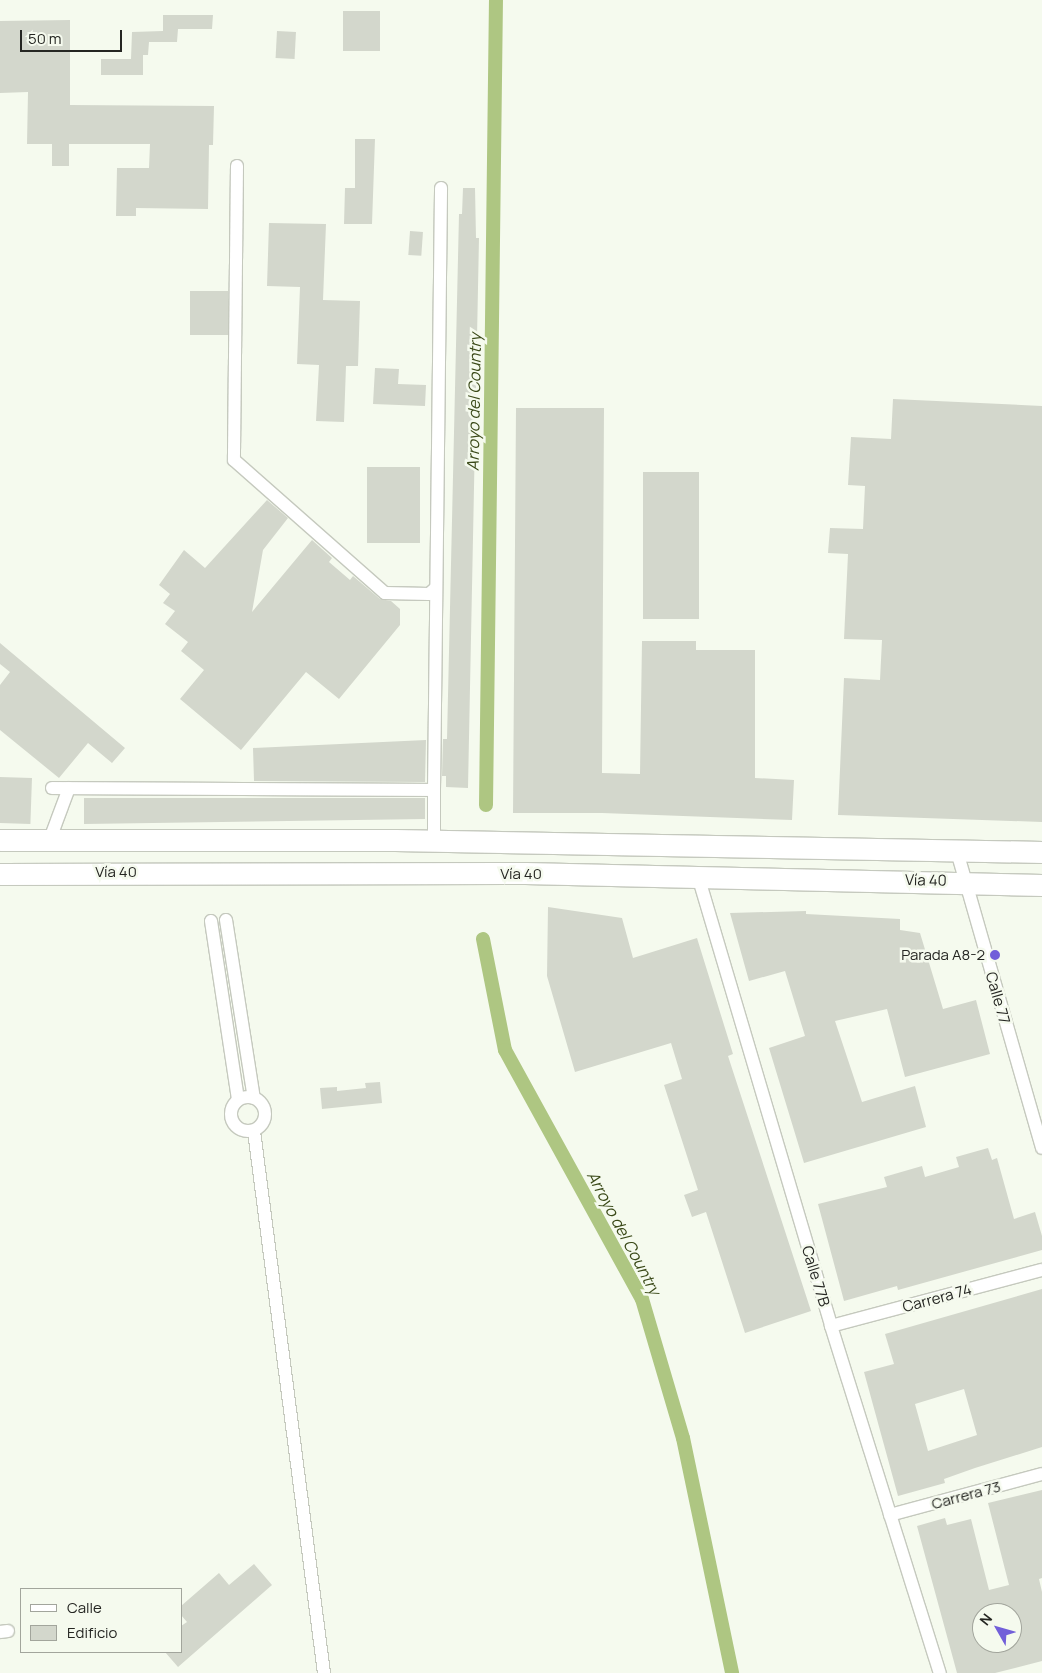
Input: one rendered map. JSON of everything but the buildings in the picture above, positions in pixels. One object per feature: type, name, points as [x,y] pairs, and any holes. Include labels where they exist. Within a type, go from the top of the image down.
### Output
[{"type":"highway","points":[[49,872],[52,832]]},
{"type":"highway","points":[[0,840],[52,832],[395,840],[434,834],[1042,852]]},
{"type":"highway","points":[[394,873],[395,840]]},
{"type":"highway","points":[[810,846],[810,877]]},
{"type":"highway","name":"Vía 40","points":[[0,874],[49,872],[394,873],[810,877],[1042,885]]},
{"type":"street","points":[[237,166],[234,460],[385,593],[429,594],[436,588]]},
{"type":"street","points":[[434,834],[441,188]]},
{"type":"street","points":[[52,788],[434,790]]},
{"type":"street","points":[[52,832],[69,788]]},
{"type":"street","name":"Calle 77","points":[[956,848],[1042,1148]]},
{"type":"street","name":"Calle 77B","points":[[698,876],[831,1326],[940,1673]]},
{"type":"street","points":[[226,920],[254,1098]]},
{"type":"street","points":[[211,921],[238,1100],[232,1109],[232,1120],[238,1128],[254,1131]]},
{"type":"street","points":[[238,1100],[254,1098],[262,1104],[266,1114],[262,1124],[254,1131]]},
{"type":"street","points":[[254,1131],[324,1673]]},
{"type":"street","name":"Carrera 74","points":[[831,1326],[1042,1270]]},
{"type":"street","name":"Carrera 73","points":[[890,1515],[1042,1474]]},
{"type":"waterway","name":"Arroyo del Country","points":[[486,805],[496,0]]},
{"type":"waterway","name":"Arroyo del Country","points":[[483,939],[505,1050],[642,1299],[683,1438],[732,1673]]},
{"type":"place","name":"Parada A8-2","points":[[995,955]]}]
